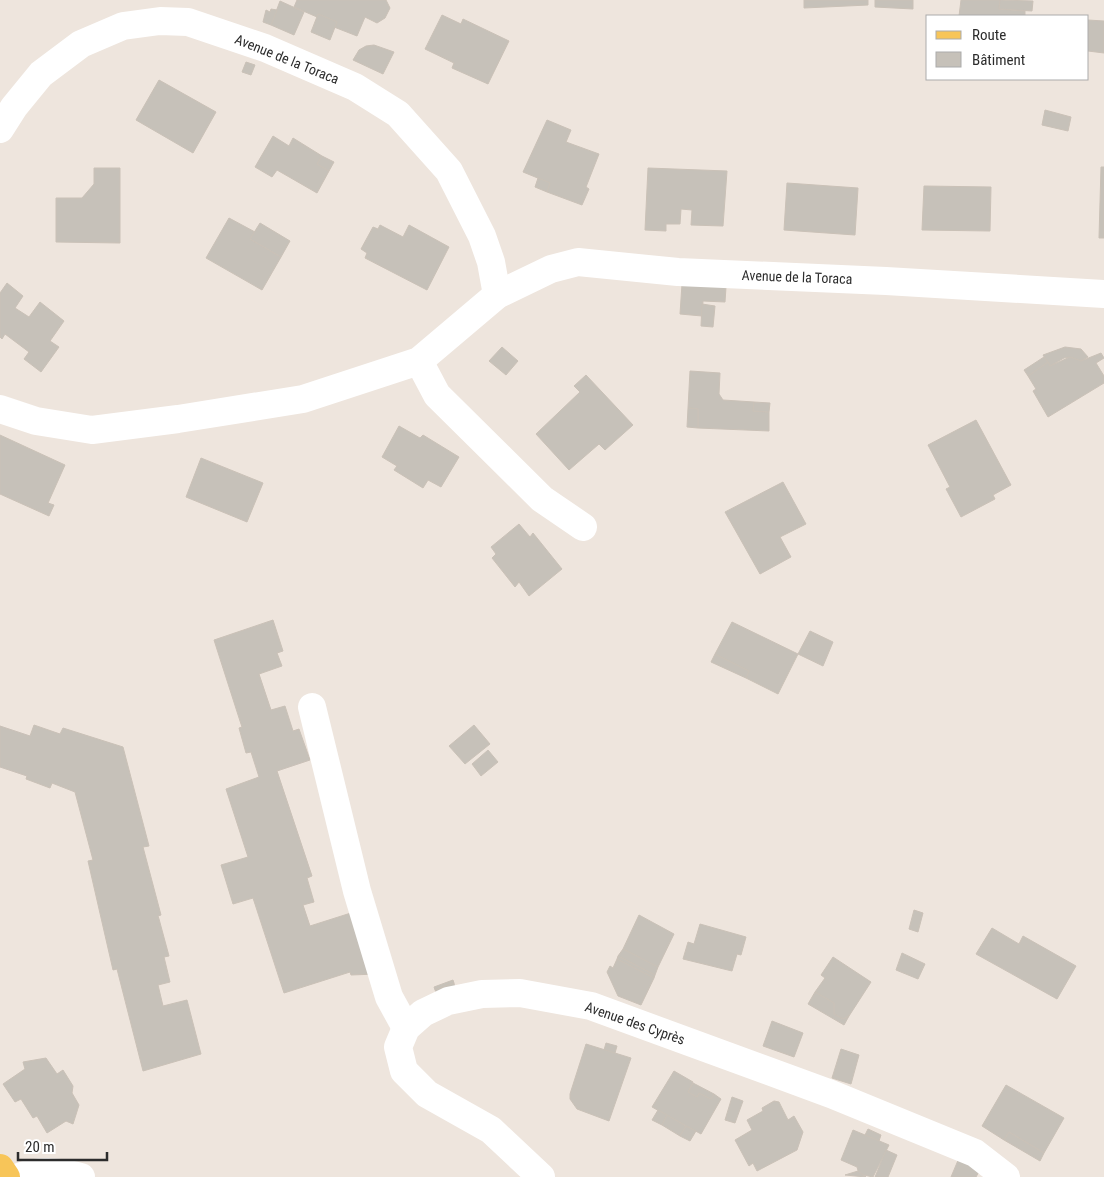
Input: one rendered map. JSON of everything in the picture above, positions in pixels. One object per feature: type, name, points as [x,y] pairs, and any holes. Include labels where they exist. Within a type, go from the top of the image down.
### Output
[{"type":"main road","points":[[0,1168],[6,1177]]},
{"type":"street","name":"Avenue de la Toraca","points":[[0,129],[14,107],[41,74],[81,44],[124,26],[160,21],[188,22],[264,48],[355,87],[398,114],[449,171],[482,236],[491,262],[498,295]]},
{"type":"street","name":"Avenue de la Toraca","points":[[0,409],[36,421],[92,430],[178,419],[303,398],[419,361],[498,295],[551,269],[578,262],[678,272],[886,281],[1104,294]]},
{"type":"street","points":[[419,361],[437,395],[542,499],[583,527]]},
{"type":"street","points":[[312,707],[357,891],[389,997],[406,1028],[398,1047],[404,1071],[428,1094],[491,1130],[541,1177]]},
{"type":"street","name":"Avenue des Cyprès","points":[[406,1028],[423,1013],[448,1001],[482,994],[520,993],[590,1006],[840,1098],[976,1153],[1006,1177]]},
{"type":"street","points":[[19,1177],[26,1174],[66,1172],[81,1177]]},
{"type":"building","points":[[297,0],[386,0],[390,8],[385,18],[377,23],[365,17],[357,36],[334,27],[337,22],[318,14],[317,17],[294,7]]},
{"type":"building","points":[[804,0],[868,0],[868,5],[804,8]]},
{"type":"building","points":[[875,0],[913,0],[913,9],[875,7]]},
{"type":"building","points":[[961,0],[1000,0],[999,9],[1025,11],[1025,15],[959,15]]},
{"type":"building","points":[[1000,0],[1033,1],[1032,11],[999,9]]},
{"type":"building","points":[[280,1],[304,12],[294,35],[271,25]]},
{"type":"building","points":[[271,9],[277,10],[271,25],[263,22],[266,10],[270,12]]},
{"type":"building","points":[[318,14],[337,22],[330,40],[311,32]]},
{"type":"building","points":[[442,15],[461,24],[463,19],[509,41],[488,84],[452,68],[454,63],[425,49]]},
{"type":"building","points":[[1089,20],[1104,21],[1104,53],[1089,51]]},
{"type":"building","points":[[374,45],[394,52],[383,74],[353,60],[359,50],[366,46]]},
{"type":"building","points":[[246,62],[255,65],[251,75],[242,72]]},
{"type":"building","points":[[159,80],[216,112],[193,153],[136,120]]},
{"type":"building","points":[[1045,110],[1071,117],[1068,131],[1042,125]]},
{"type":"building","points":[[547,120],[571,130],[566,142],[599,154],[586,187],[589,189],[582,205],[547,192],[550,183],[523,172]]},
{"type":"building","points":[[273,136],[289,146],[293,138],[322,156],[317,164],[329,171],[317,193],[277,170],[272,177],[255,167]]},
{"type":"building","points":[[322,156],[334,162],[329,171],[317,164]]},
{"type":"building","points":[[1101,167],[1104,167],[1104,238],[1099,238]]},
{"type":"building","points":[[94,168],[120,168],[120,243],[56,242],[56,198],[82,198],[94,184]]},
{"type":"building","points":[[648,168],[727,171],[723,226],[691,225],[692,210],[681,209],[680,224],[666,224],[666,231],[645,230]]},
{"type":"building","points":[[538,178],[550,183],[547,192],[535,187]]},
{"type":"building","points":[[787,183],[858,188],[855,235],[784,230]]},
{"type":"building","points":[[924,186],[991,187],[990,231],[922,230]]},
{"type":"building","points":[[229,218],[255,232],[250,239],[281,257],[262,290],[206,258]]},
{"type":"building","points":[[260,223],[290,241],[281,257],[250,239]]},
{"type":"building","points":[[380,225],[403,237],[409,225],[449,247],[427,290],[365,258],[367,253],[361,249],[373,227],[378,229]]},
{"type":"building","points":[[7,283],[23,296],[15,308],[29,317],[40,302],[64,321],[50,341],[59,347],[41,372],[24,359],[29,352],[5,334],[2,339],[0,337],[0,293]]},
{"type":"building","points":[[682,284],[726,287],[725,302],[703,301],[702,316],[680,314]]},
{"type":"building","points":[[702,304],[715,306],[713,327],[701,326]]},
{"type":"building","points":[[502,347],[518,361],[506,375],[489,361]]},
{"type":"building","points":[[1065,347],[1081,349],[1088,357],[1081,361],[1070,357],[1064,358],[1050,366],[1043,355]]},
{"type":"building","points":[[1101,353],[1104,358],[1096,363],[1104,376],[1104,383],[1048,417],[1033,391],[1036,389],[1028,376],[1048,362],[1050,366],[1070,357],[1081,361]]},
{"type":"building","points":[[1044,357],[1048,362],[1028,376],[1024,370]]},
{"type":"building","points":[[690,371],[720,373],[719,394],[723,400],[754,402],[753,411],[769,412],[769,431],[698,428],[698,409],[688,408]]},
{"type":"building","points":[[586,375],[633,425],[605,450],[599,444],[569,470],[536,434],[580,392],[574,386]]},
{"type":"building","points":[[754,402],[770,403],[769,412],[753,411]]},
{"type":"building","points":[[688,408],[698,409],[698,428],[687,427]]},
{"type":"building","points":[[976,420],[1011,485],[993,495],[995,499],[961,517],[946,489],[950,487],[928,445]]},
{"type":"building","points":[[399,426],[420,438],[423,435],[459,457],[441,487],[428,480],[423,488],[394,470],[397,466],[382,457]]},
{"type":"building","points":[[0,435],[65,465],[48,503],[54,505],[49,516],[0,494]]},
{"type":"building","points":[[201,458],[263,483],[247,522],[186,497]]},
{"type":"building","points":[[783,482],[806,524],[780,537],[791,557],[760,574],[725,512]]},
{"type":"building","points":[[519,524],[530,537],[533,533],[562,569],[529,596],[519,582],[515,587],[492,558],[496,554],[491,547]]},
{"type":"building","points":[[273,620],[283,651],[277,653],[282,666],[259,674],[271,710],[285,706],[293,731],[299,729],[310,760],[277,771],[312,876],[307,878],[314,902],[303,905],[310,926],[354,912],[376,974],[351,975],[350,972],[284,993],[253,898],[233,904],[221,865],[248,857],[226,789],[259,777],[251,752],[246,753],[239,728],[242,727],[214,640]]},
{"type":"building","points":[[732,622],[798,654],[778,694],[746,678],[749,671],[715,654]]},
{"type":"building","points":[[810,631],[833,642],[823,666],[798,654]]},
{"type":"building","points":[[715,654],[749,671],[746,678],[711,662]]},
{"type":"building","points":[[34,725],[60,734],[63,728],[123,747],[149,846],[143,847],[161,915],[158,916],[169,956],[164,957],[170,982],[158,985],[163,1006],[187,1000],[201,1054],[143,1071],[117,969],[113,970],[88,861],[93,860],[75,792],[52,783],[50,788],[26,779],[27,776],[0,767],[0,726],[30,736]]},
{"type":"building","points":[[474,725],[490,744],[465,764],[449,746]]},
{"type":"building","points":[[488,750],[498,762],[481,776],[472,764]]},
{"type":"building","points":[[914,910],[923,913],[918,932],[909,929]]},
{"type":"building","points":[[639,915],[674,934],[658,967],[623,949]]},
{"type":"building","points":[[700,924],[746,937],[741,955],[737,954],[732,971],[683,959],[688,942],[694,944]]},
{"type":"building","points":[[992,928],[1019,944],[1023,936],[1076,966],[1057,999],[976,954]]},
{"type":"building","points":[[623,949],[658,967],[655,975],[618,956]]},
{"type":"building","points":[[902,953],[925,964],[918,979],[896,970]]},
{"type":"building","points":[[618,956],[655,975],[654,978],[617,959]]},
{"type":"building","points":[[833,957],[871,982],[849,1016],[843,1019],[834,1014],[834,1003],[815,992],[825,978],[821,975]]},
{"type":"building","points":[[617,959],[654,978],[641,1005],[618,996],[607,972],[610,966],[613,968]]},
{"type":"building","points":[[453,980],[454,983],[435,990],[434,987]]},
{"type":"building","points":[[454,983],[455,989],[438,995],[435,990]]},
{"type":"building","points":[[815,992],[834,1003],[834,1014],[843,1019],[849,1016],[844,1025],[808,1004]]},
{"type":"building","points":[[772,1021],[803,1033],[794,1057],[763,1046]]},
{"type":"building","points":[[606,1043],[617,1046],[615,1053],[604,1050]]},
{"type":"building","points":[[586,1044],[631,1058],[609,1121],[577,1109],[570,1099]]},
{"type":"building","points":[[841,1049],[859,1055],[851,1084],[832,1078]]},
{"type":"building","points":[[46,1058],[57,1074],[63,1070],[73,1086],[72,1093],[79,1105],[73,1124],[66,1121],[47,1133],[37,1116],[33,1118],[21,1099],[15,1102],[3,1084],[25,1069],[23,1062]]},
{"type":"building","points":[[674,1071],[693,1082],[688,1092],[697,1097],[699,1093],[711,1099],[714,1094],[721,1099],[701,1134],[652,1107]]},
{"type":"building","points":[[693,1083],[714,1094],[711,1099],[699,1093],[697,1097],[688,1092]]},
{"type":"building","points":[[1006,1085],[1064,1118],[1044,1153],[1009,1132],[1004,1140],[982,1126]]},
{"type":"building","points":[[732,1097],[743,1101],[735,1123],[725,1120]]},
{"type":"building","points":[[774,1101],[779,1102],[788,1120],[794,1116],[803,1132],[797,1150],[757,1171],[753,1163],[749,1166],[735,1140],[752,1130],[747,1120],[763,1111],[762,1108]]},
{"type":"building","points":[[658,1110],[667,1115],[662,1125],[652,1120]]},
{"type":"building","points":[[667,1115],[686,1126],[680,1136],[662,1125]]},
{"type":"building","points":[[686,1126],[696,1131],[690,1141],[680,1136]]},
{"type":"building","points":[[868,1129],[881,1135],[879,1141],[865,1135]]},
{"type":"building","points":[[853,1130],[889,1145],[873,1177],[859,1174],[857,1167],[841,1160]]},
{"type":"building","points":[[1009,1132],[1044,1153],[1040,1161],[1004,1140]]},
{"type":"building","points":[[886,1150],[897,1155],[888,1177],[875,1177]]},
{"type":"building","points":[[959,1158],[981,1168],[976,1177],[951,1177]]},
{"type":"building","points":[[858,1171],[866,1177],[845,1175]]}]
